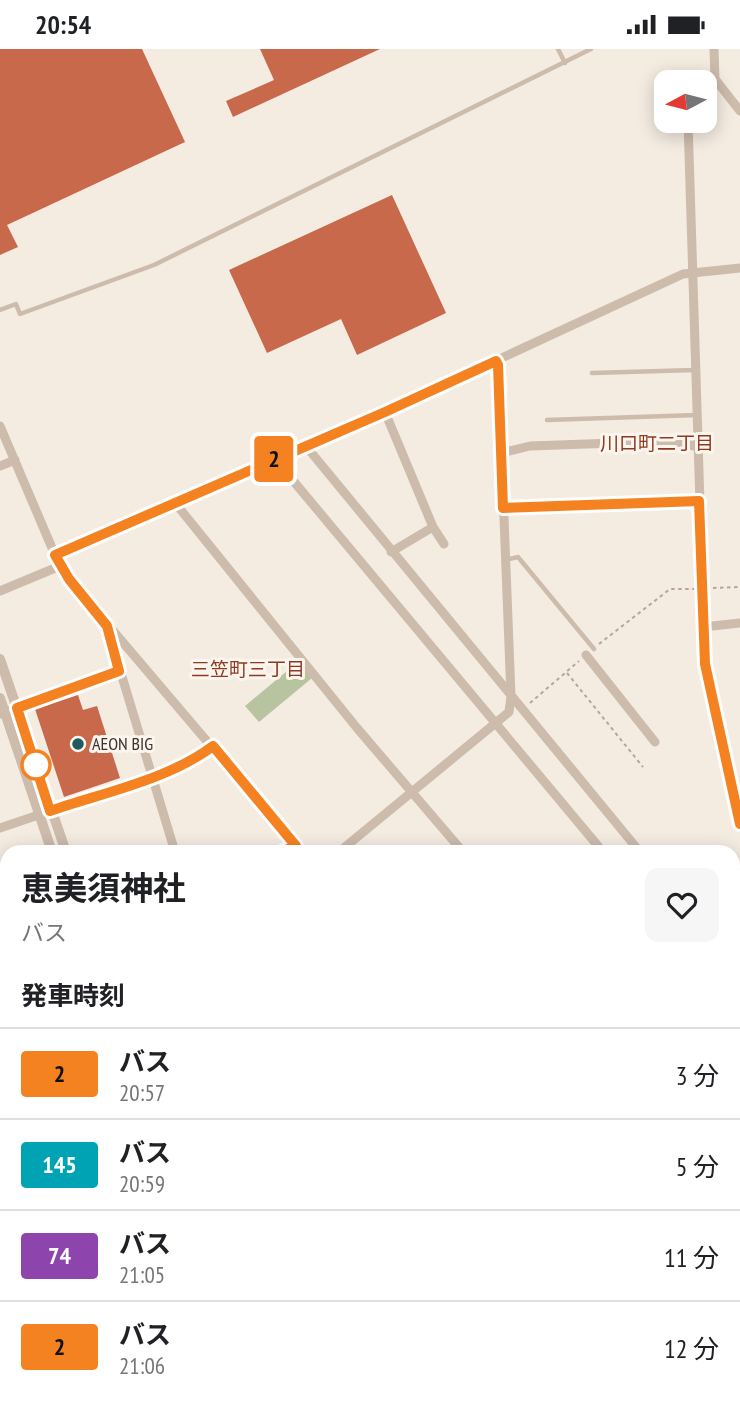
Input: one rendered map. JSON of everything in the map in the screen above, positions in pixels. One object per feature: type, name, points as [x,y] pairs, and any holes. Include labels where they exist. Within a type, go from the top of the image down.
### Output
[{"type":"street","points":[[714,49],[715,70]]},
{"type":"street","points":[[718,83],[740,111]]},
{"type":"street","points":[[688,133],[705,664],[740,824]]},
{"type":"street","points":[[55,555],[385,412],[683,274],[740,268]]},
{"type":"street","points":[[348,845],[509,712],[511,696],[496,361]]},
{"type":"street","points":[[385,412],[433,527],[444,544]]},
{"type":"street","points":[[0,426],[60,566],[107,626],[213,746],[295,845]]},
{"type":"street","points":[[501,453],[530,446],[659,441],[699,447]]},
{"type":"street","points":[[307,445],[391,552],[634,845]]},
{"type":"street","points":[[275,459],[597,845]]},
{"type":"street","points":[[0,466],[15,460]]},
{"type":"street","points":[[177,501],[180,509],[341,708],[457,845]]},
{"type":"street","points":[[503,508],[699,501]]},
{"type":"street","points":[[391,552],[433,527]]},
{"type":"street","points":[[0,591],[60,566]]},
{"type":"street","points":[[703,627],[740,623]]},
{"type":"street","points":[[107,626],[150,777],[173,845]]},
{"type":"street","points":[[590,652],[655,742]]},
{"type":"street","points":[[0,659],[17,708],[51,845]]},
{"type":"street","points":[[2,713],[119,671]]},
{"type":"street","points":[[0,698],[2,713],[45,813],[62,845]]},
{"type":"street","points":[[0,828],[150,777],[198,757],[213,746]]},
{"type":"lane","points":[[558,49],[565,63]]},
{"type":"lane","points":[[0,310],[16,304],[20,314],[154,265],[592,49]]},
{"type":"lane","points":[[592,373],[696,370]]},
{"type":"lane","points":[[547,420],[698,415]]},
{"type":"lane","points":[[505,560],[518,557],[590,652]]},
{"type":"path","points":[[522,709],[670,589],[740,587]]},
{"type":"path","points":[[566,672],[643,767]]},
{"type":"green space","points":[[299,661],[312,678],[259,722],[245,706]]},
{"type":"building","points":[[0,49],[142,49],[185,142],[7,225],[18,247],[0,255]]},
{"type":"building","points":[[260,49],[380,49],[233,117],[226,101],[274,80]]},
{"type":"building","points":[[392,195],[446,313],[357,355],[341,319],[267,353],[229,270]]},
{"type":"building","name":"AEON BIG","points":[[78,695],[83,710],[97,706],[120,778],[64,797],[35,709]]},
{"type":"bus line","name":"2","points":[[295,845],[213,746],[198,757],[150,777],[50,811],[17,708],[119,671],[107,626],[69,579],[55,555],[496,361],[503,508],[699,501],[705,664],[740,824]]},
{"type":"place","name":"AEON BIG","points":[[78,744]]},
{"type":"district","name":"川口町二丁目","points":[[657,443]]},
{"type":"district","name":"三笠町三丁目","points":[[248,669]]}]
